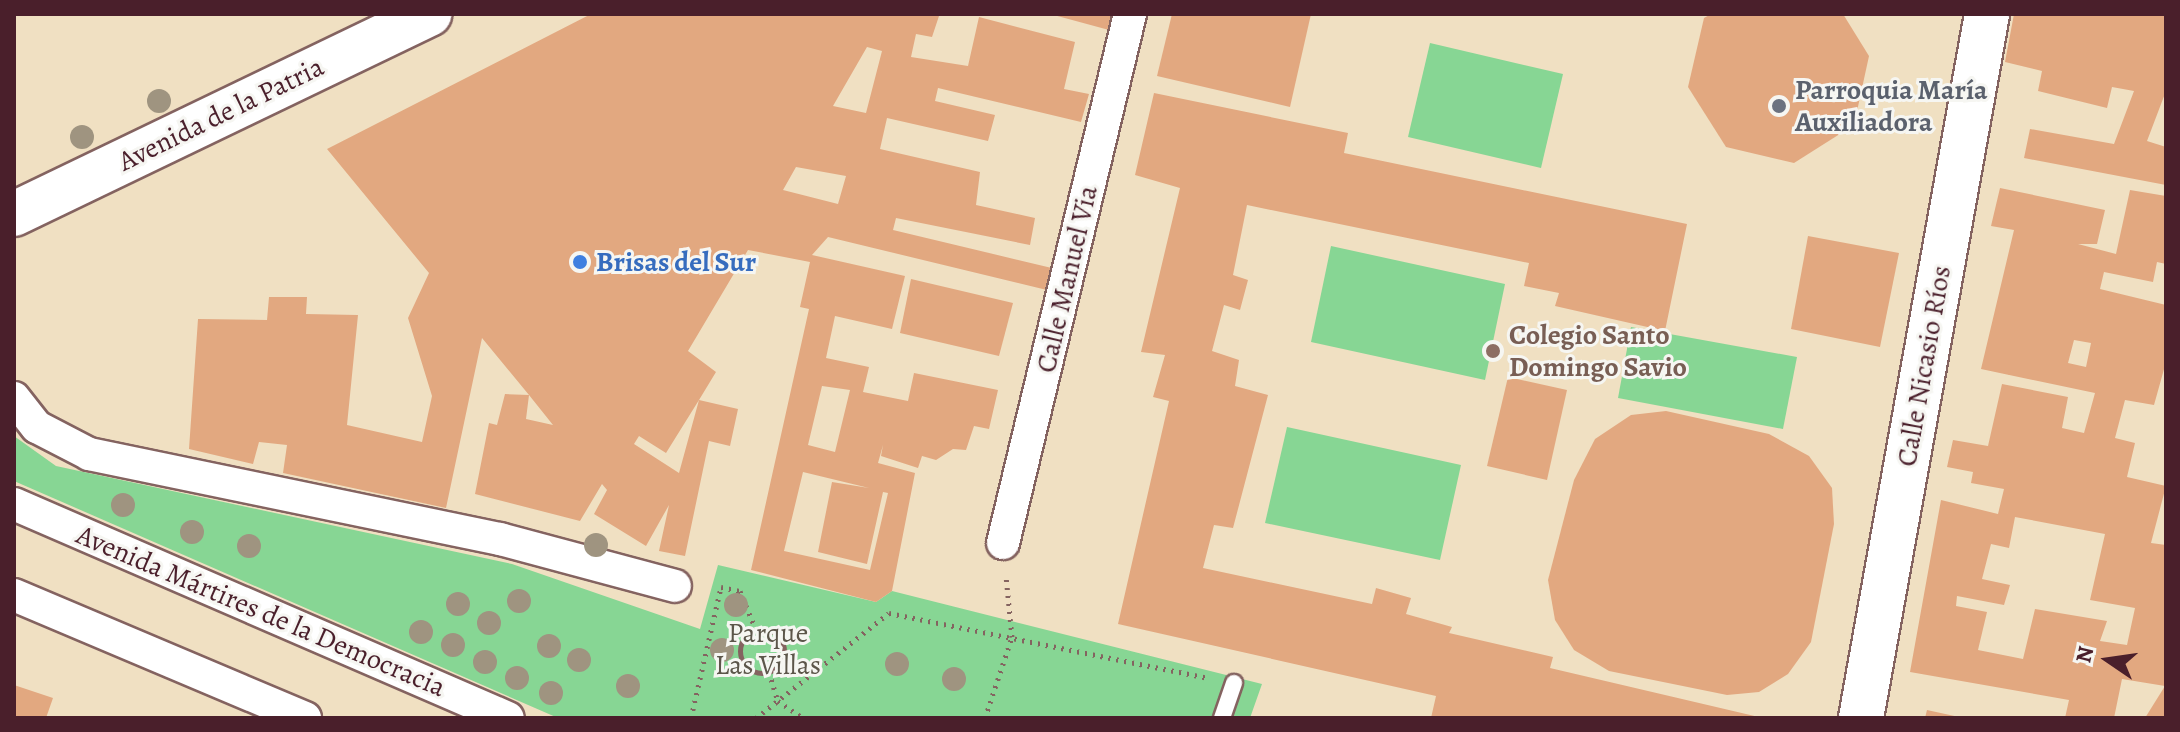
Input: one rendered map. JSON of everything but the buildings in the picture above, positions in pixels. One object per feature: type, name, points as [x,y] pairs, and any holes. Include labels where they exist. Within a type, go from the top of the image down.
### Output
[{"type":"street","name":"Avenida de la Patria","points":[[14,214],[429,14]]},
{"type":"street","name":"Calle Manuel Via","points":[[1003,543],[1130,14]]},
{"type":"street","name":"Calle Nicasio Ríos","points":[[1861,718],[1987,14]]},
{"type":"street","points":[[14,398],[37,427],[89,454],[500,539],[675,586]]},
{"type":"street","name":"Avenida Mártires de la Democracia","points":[[14,504],[508,718]]},
{"type":"street","points":[[14,595],[305,718]]},
{"type":"lane","points":[[1222,718],[1234,683]]},
{"type":"path","points":[[985,718],[1012,637],[1003,543]]},
{"type":"path","points":[[691,718],[721,587],[740,591],[756,630]]},
{"type":"path","points":[[756,718],[889,613],[1234,683]]},
{"type":"path","points":[[756,630],[775,632],[785,650],[777,668],[769,672],[749,670],[743,662],[742,643],[756,630]]},
{"type":"path","points":[[769,672],[778,701],[803,718]]},
{"type":"green space","points":[[1430,43],[1563,74],[1541,168],[1408,137]]},
{"type":"green space","points":[[1331,246],[1505,284],[1485,380],[1311,342]]},
{"type":"green space","points":[[1631,327],[1797,357],[1783,429],[1618,398]]},
{"type":"green space","points":[[1287,427],[1461,465],[1440,560],[1265,523]]},
{"type":"green space","name":"Parque Las Villas","points":[[14,436],[56,466],[512,564],[700,629],[718,565],[876,602],[892,591],[1262,684],[1250,718],[558,718],[14,481]]},
{"type":"place","name":"Parroquia María Auxiliadora","points":[[1779,106]]},
{"type":"place","name":"Brisas del Sur","points":[[580,262]]},
{"type":"place","name":"Colegio Santo Domingo Savio","points":[[1493,351]]}]
